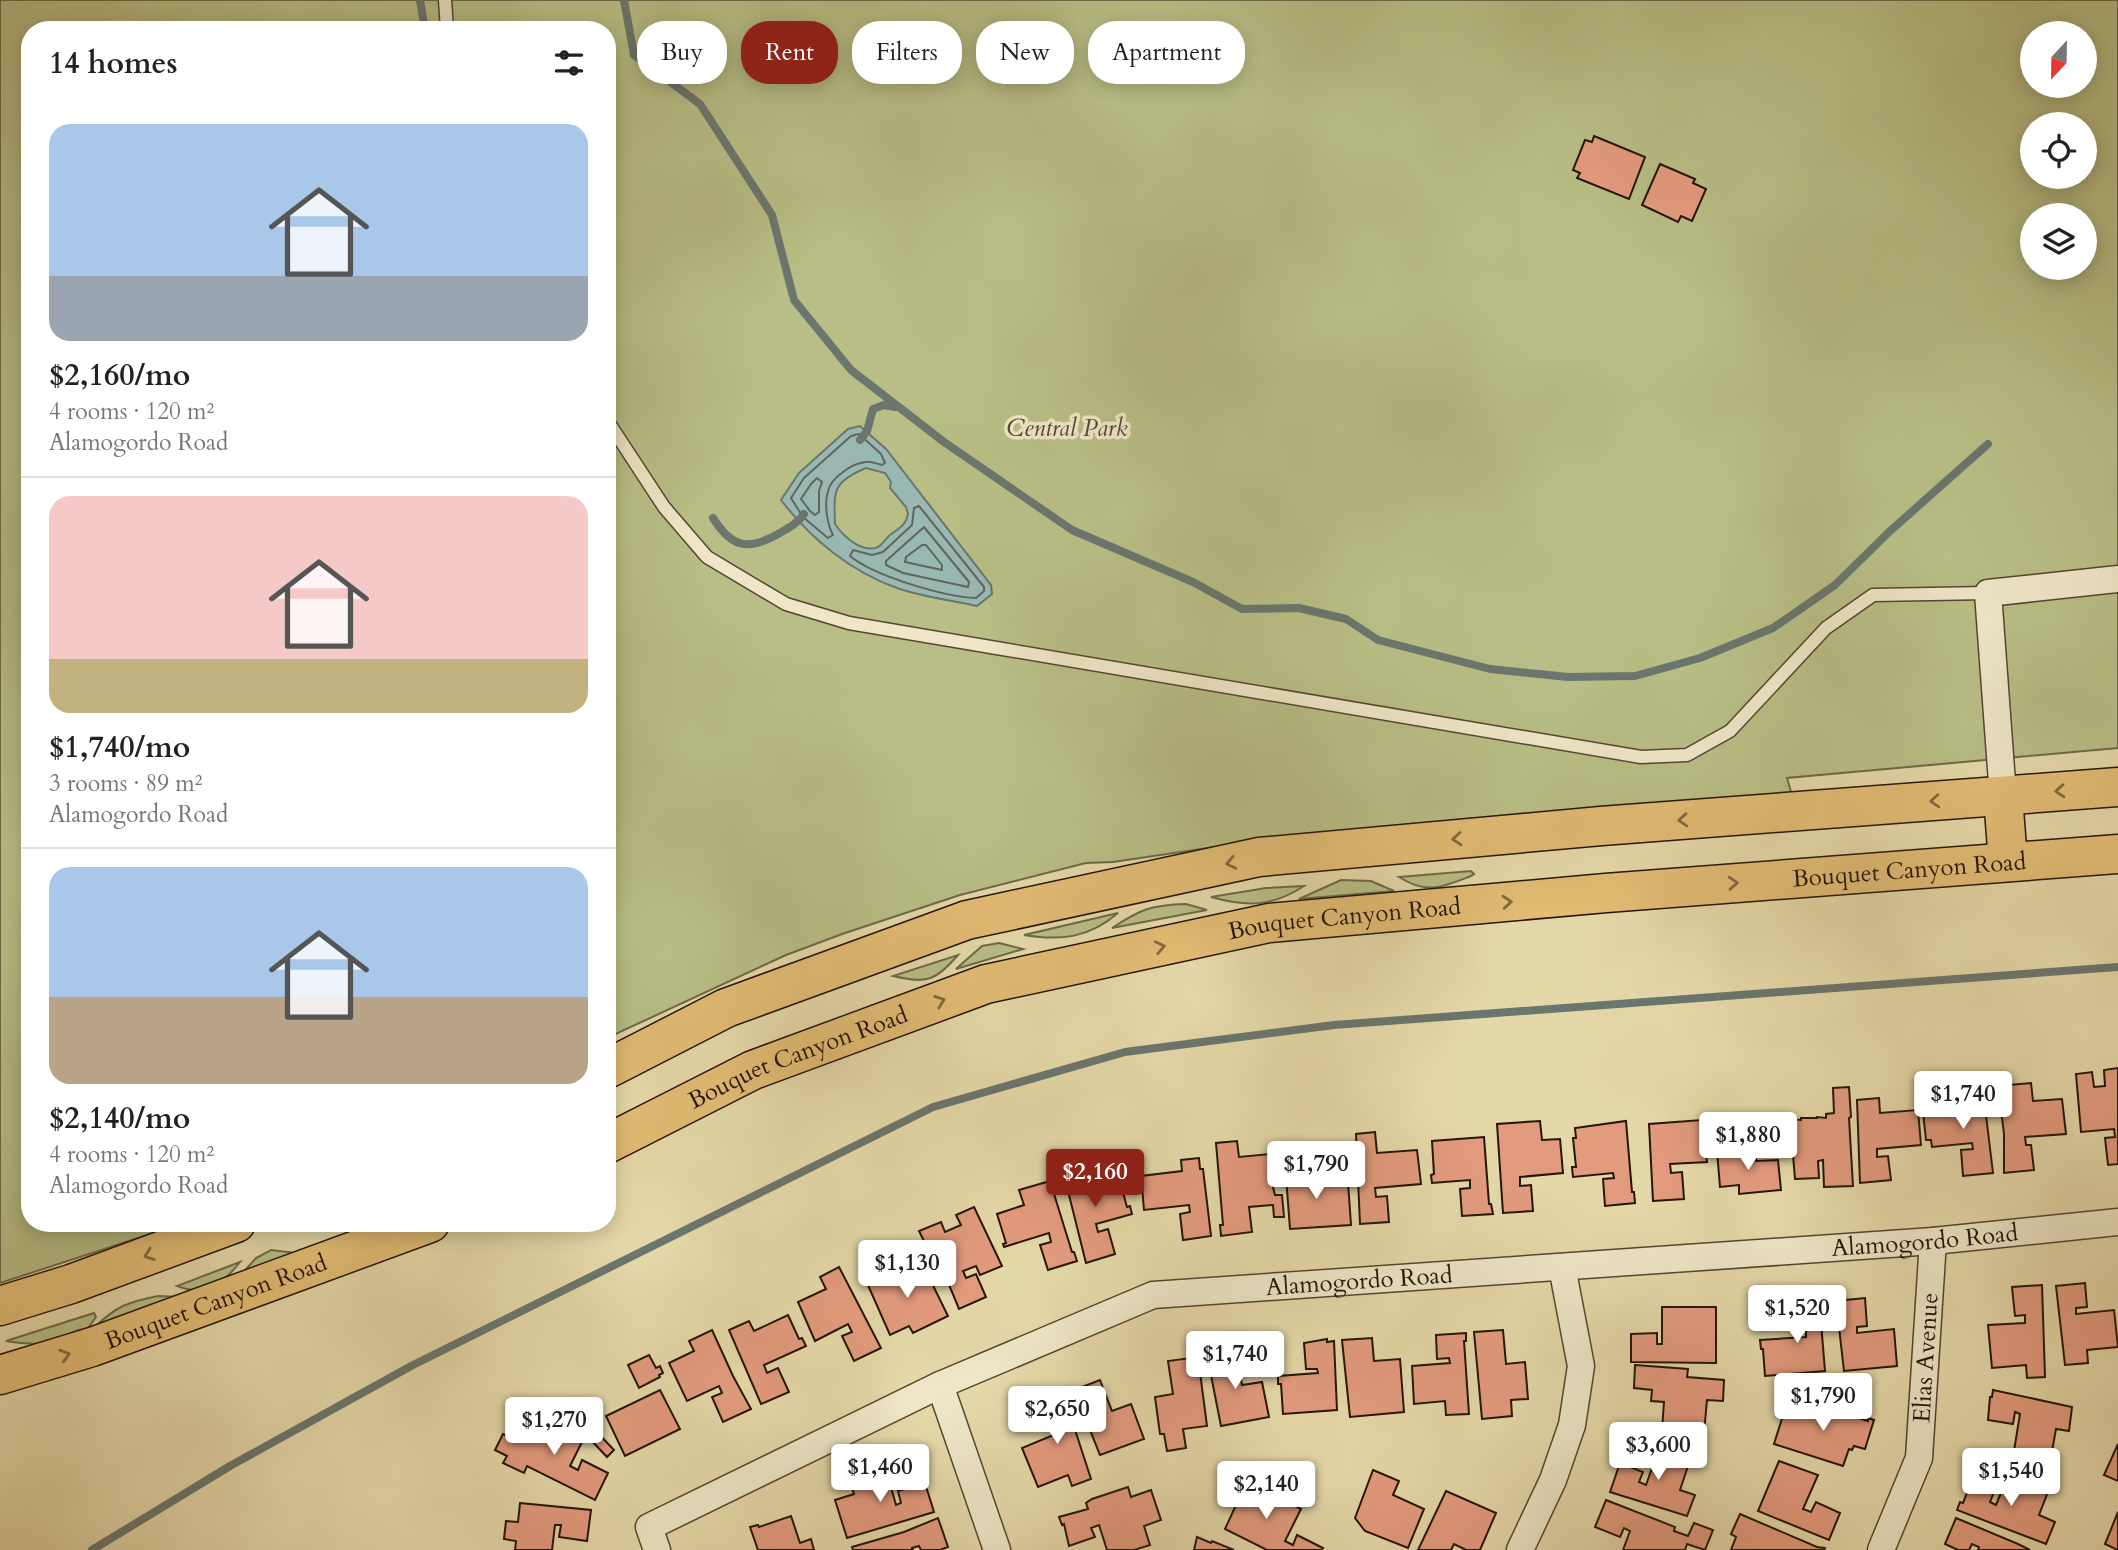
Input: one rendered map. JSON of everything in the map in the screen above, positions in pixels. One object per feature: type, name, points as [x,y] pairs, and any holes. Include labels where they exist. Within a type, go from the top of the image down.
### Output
[{"type":"main road","points":[[616,1064],[726,1008],[967,920],[1259,857],[1601,826],[2118,787]]},
{"type":"main road","points":[[2003,796],[2008,862]]},
{"type":"main road","name":"Bouquet Canyon Road","points":[[616,1139],[753,1070],[986,984],[1269,923],[1606,893],[2118,854]]},
{"type":"main road","points":[[0,1306],[71,1284],[212,1232]]},
{"type":"main road","name":"Bouquet Canyon Road","points":[[0,1375],[92,1347],[405,1232]]},
{"type":"street","points":[[2003,796],[1987,593],[2118,579]]},
{"type":"street","name":"Alamogordo Road","points":[[653,1538],[940,1385],[1153,1295],[1933,1241],[2118,1222]]},
{"type":"street","name":"Elias Avenue","points":[[1881,1550],[1919,1458],[1933,1241]]},
{"type":"street","points":[[1520,1550],[1553,1480],[1572,1425],[1581,1366],[1562,1267]]},
{"type":"street","points":[[940,1385],[997,1550]]},
{"type":"lane","points":[[445,0],[446,21]]},
{"type":"lane","points":[[616,434],[664,507],[707,557],[786,604],[849,623],[1641,757],[1687,755],[1730,731],[1826,628],[1873,595],[1987,593]]},
{"type":"green space","name":"Central Park","points":[[0,0],[2118,0],[2118,748],[1787,778],[1792,795],[1248,842],[1113,862],[1086,863],[960,895],[845,933],[786,955],[616,1034],[616,21],[21,21],[21,1232],[156,1232],[0,1283]]},
{"type":"green space","points":[[1471,871],[1474,874],[1471,876],[1435,887],[1418,886],[1399,877]]},
{"type":"green space","points":[[1341,880],[1371,881],[1394,891],[1299,899]]},
{"type":"green space","points":[[1304,886],[1281,898],[1259,903],[1211,897],[1266,888]]},
{"type":"green space","points":[[1186,904],[1207,910],[1112,928],[1147,909]]},
{"type":"green space","points":[[1118,913],[1096,928],[1074,936],[1050,938],[1024,935]]},
{"type":"green space","points":[[999,943],[1023,949],[956,969],[982,946]]},
{"type":"green space","points":[[958,955],[930,978],[914,980],[893,976]]},
{"type":"green space","points":[[271,1250],[296,1253],[239,1277],[256,1258]]},
{"type":"green space","points":[[240,1262],[227,1277],[213,1286],[196,1290],[177,1286]]},
{"type":"green space","points":[[158,1296],[182,1297],[94,1328],[123,1306]]},
{"type":"green space","points":[[94,1313],[96,1317],[88,1328],[51,1342],[30,1344],[6,1341]]},
{"type":"water","points":[[860,426],[886,449],[991,585],[992,594],[977,606],[907,591],[864,573],[818,540],[781,500],[799,473],[848,429]],"holes":[[[866,468],[885,473],[891,482],[890,488],[906,507],[906,521],[880,546],[872,549],[859,546],[835,524],[837,489],[847,478]]]},
{"type":"building","points":[[1594,136],[1645,157],[1629,199],[1577,178],[1580,173],[1573,170],[1585,140],[1592,142]]},
{"type":"building","points":[[1660,164],[1695,179],[1693,183],[1706,189],[1692,221],[1681,216],[1678,222],[1642,205]]},
{"type":"building","points":[[2118,1068],[2118,1164],[2108,1165],[2105,1138],[2115,1137],[2114,1129],[2081,1132],[2076,1074],[2092,1072],[2094,1087],[2105,1086],[2104,1070]]},
{"type":"building","points":[[2031,1083],[2033,1101],[2062,1099],[2066,1134],[2025,1137],[2026,1145],[2031,1145],[2034,1170],[2004,1173],[2004,1134],[1998,1086]]},
{"type":"building","points":[[1849,1087],[1853,1186],[1824,1187],[1823,1160],[1818,1161],[1819,1178],[1795,1179],[1793,1155],[1789,1156],[1788,1119],[1826,1118],[1826,1114],[1834,1113],[1833,1088]]},
{"type":"building","points":[[1983,1090],[1993,1173],[1963,1176],[1961,1150],[1973,1149],[1972,1143],[1932,1147],[1931,1140],[1926,1140],[1923,1112],[1960,1107],[1958,1092]]},
{"type":"building","points":[[1879,1098],[1880,1113],[1918,1110],[1921,1145],[1877,1149],[1877,1157],[1888,1156],[1891,1180],[1860,1183],[1857,1100]]},
{"type":"building","points":[[1702,1120],[1707,1162],[1670,1164],[1671,1173],[1682,1172],[1684,1199],[1653,1201],[1649,1124]]},
{"type":"building","points":[[1540,1121],[1542,1140],[1560,1139],[1563,1173],[1520,1177],[1520,1186],[1531,1185],[1533,1211],[1503,1213],[1497,1124]]},
{"type":"building","points":[[1626,1121],[1635,1203],[1605,1206],[1603,1179],[1614,1178],[1613,1173],[1573,1177],[1572,1167],[1576,1167],[1573,1138],[1576,1138],[1575,1128]]},
{"type":"building","points":[[1375,1132],[1377,1153],[1417,1150],[1421,1184],[1375,1188],[1376,1197],[1387,1196],[1389,1222],[1360,1224],[1356,1134]]},
{"type":"building","points":[[1484,1137],[1489,1204],[1493,1214],[1462,1216],[1460,1189],[1470,1188],[1470,1180],[1432,1183],[1432,1141]]},
{"type":"building","points":[[1237,1141],[1239,1157],[1270,1154],[1273,1187],[1275,1195],[1282,1195],[1284,1217],[1274,1217],[1273,1205],[1249,1207],[1252,1232],[1221,1236],[1220,1225],[1223,1225],[1216,1143]]},
{"type":"building","points":[[1756,1149],[1756,1161],[1778,1160],[1781,1190],[1739,1194],[1739,1185],[1720,1187],[1717,1151]]},
{"type":"building","points":[[1199,1158],[1200,1169],[1203,1169],[1211,1236],[1183,1240],[1180,1214],[1190,1212],[1189,1205],[1144,1210],[1141,1176],[1182,1171],[1181,1160]]},
{"type":"building","points":[[1304,1161],[1306,1185],[1348,1182],[1351,1225],[1290,1229],[1285,1163]]},
{"type":"building","points":[[1090,1164],[1095,1180],[1118,1174],[1127,1207],[1130,1206],[1132,1214],[1096,1224],[1098,1232],[1108,1229],[1115,1254],[1086,1263],[1063,1171]]},
{"type":"building","points":[[1050,1181],[1077,1261],[1048,1270],[1040,1245],[1051,1242],[1049,1233],[1004,1247],[1003,1244],[1006,1243],[997,1214],[1024,1205],[1019,1190]]},
{"type":"building","points":[[974,1207],[1002,1266],[980,1275],[976,1266],[963,1271],[966,1278],[976,1274],[986,1297],[959,1309],[931,1241],[925,1243],[919,1231],[941,1222],[945,1232],[961,1225],[956,1215]]},
{"type":"building","points":[[923,1265],[948,1316],[913,1333],[909,1326],[890,1335],[867,1283],[899,1267],[902,1276]]},
{"type":"building","points":[[839,1267],[881,1348],[854,1361],[842,1336],[852,1332],[848,1324],[815,1341],[798,1302],[826,1289],[820,1277]]},
{"type":"building","points":[[2085,1283],[2087,1307],[2076,1308],[2076,1314],[2114,1310],[2118,1347],[2087,1350],[2088,1363],[2065,1365],[2056,1286]]},
{"type":"building","points":[[2042,1285],[2045,1377],[2027,1378],[2026,1365],[1992,1368],[1988,1325],[2025,1323],[2025,1315],[2015,1316],[2012,1287]]},
{"type":"building","points":[[1865,1298],[1867,1326],[1857,1327],[1857,1333],[1894,1329],[1897,1366],[1844,1371],[1836,1301]]},
{"type":"building","points":[[1822,1302],[1823,1310],[1820,1310],[1825,1371],[1765,1376],[1760,1340],[1806,1337],[1806,1329],[1794,1330],[1792,1305]]},
{"type":"building","points":[[1662,1307],[1716,1307],[1716,1363],[1631,1362],[1631,1334],[1657,1333],[1657,1344],[1662,1344]]},
{"type":"building","points":[[788,1315],[799,1339],[802,1338],[806,1346],[764,1365],[767,1373],[778,1368],[789,1392],[761,1404],[729,1330],[749,1321],[754,1331]]},
{"type":"building","points":[[712,1330],[751,1409],[723,1422],[712,1397],[722,1393],[719,1386],[687,1401],[669,1363],[694,1351],[689,1341]]},
{"type":"building","points":[[1503,1330],[1506,1364],[1525,1362],[1528,1399],[1511,1400],[1512,1416],[1482,1419],[1474,1332]]},
{"type":"building","points":[[1466,1333],[1464,1341],[1469,1414],[1446,1415],[1445,1401],[1414,1404],[1412,1366],[1450,1363],[1449,1358],[1437,1359],[1436,1335]]},
{"type":"building","points":[[1372,1338],[1374,1361],[1400,1359],[1404,1412],[1350,1417],[1342,1340]]},
{"type":"building","points":[[1327,1339],[1327,1342],[1334,1341],[1337,1410],[1283,1414],[1278,1376],[1318,1373],[1317,1369],[1306,1369],[1304,1343]]},
{"type":"building","points":[[1236,1350],[1242,1385],[1262,1382],[1269,1417],[1221,1426],[1207,1355]]},
{"type":"building","points":[[649,1355],[656,1368],[660,1366],[663,1373],[639,1388],[628,1365]]},
{"type":"building","points":[[1198,1357],[1207,1426],[1183,1429],[1186,1448],[1167,1451],[1164,1434],[1160,1434],[1155,1397],[1173,1394],[1168,1361]]},
{"type":"building","points":[[1635,1365],[1688,1369],[1687,1377],[1724,1380],[1723,1401],[1707,1400],[1704,1433],[1662,1430],[1664,1402],[1651,1401],[1652,1390],[1634,1388]]},
{"type":"building","points":[[1100,1380],[1112,1411],[1131,1404],[1144,1439],[1100,1455],[1074,1390]]},
{"type":"building","points":[[660,1390],[680,1429],[625,1456],[606,1416]]},
{"type":"building","points":[[1993,1390],[2072,1407],[2069,1431],[2056,1429],[2051,1457],[2014,1451],[2020,1414],[2015,1412],[2013,1424],[1988,1420]]},
{"type":"building","points":[[1063,1393],[1091,1479],[1072,1486],[1068,1475],[1038,1487],[1022,1448],[1056,1434],[1053,1427],[1045,1431],[1034,1404]]},
{"type":"building","points":[[1804,1400],[1868,1421],[1868,1418],[1874,1420],[1865,1449],[1854,1446],[1852,1450],[1849,1449],[1843,1466],[1774,1444],[1785,1409],[1799,1414]]},
{"type":"building","points":[[579,1413],[614,1450],[607,1457],[572,1420]]},
{"type":"building","points":[[547,1416],[586,1434],[570,1466],[578,1470],[582,1460],[608,1473],[595,1500],[527,1466],[524,1473],[503,1463],[507,1456],[495,1450],[503,1434],[514,1439],[518,1432],[535,1441]]},
{"type":"building","points":[[1661,1443],[1692,1454],[1680,1490],[1695,1495],[1687,1516],[1610,1492],[1620,1463],[1643,1472],[1639,1482],[1646,1485]]},
{"type":"building","points":[[2118,1444],[2118,1481],[2104,1475]]},
{"type":"building","points":[[1779,1461],[1818,1475],[1803,1509],[1811,1512],[1816,1502],[1840,1513],[1829,1540],[1758,1511]]},
{"type":"building","points":[[885,1466],[896,1505],[901,1503],[898,1491],[925,1483],[934,1512],[847,1538],[835,1500],[854,1494],[849,1479],[878,1471],[877,1468]]},
{"type":"building","points":[[1373,1470],[1399,1481],[1393,1495],[1424,1509],[1408,1548],[1365,1531],[1355,1518]]},
{"type":"building","points":[[2009,1473],[2049,1489],[2039,1515],[2055,1522],[2046,1544],[1957,1510],[1960,1502],[1963,1503],[1968,1482],[1994,1492],[1990,1502],[1996,1505]]},
{"type":"building","points":[[1247,1481],[1301,1509],[1285,1541],[1293,1545],[1297,1535],[1323,1548],[1322,1550],[1267,1550],[1225,1529]]},
{"type":"building","points":[[1128,1487],[1131,1497],[1151,1490],[1161,1520],[1144,1526],[1150,1545],[1134,1550],[1107,1550],[1099,1525],[1091,1528],[1095,1537],[1069,1546],[1064,1524],[1062,1525],[1059,1517],[1088,1509],[1086,1503],[1092,1499]]},
{"type":"building","points":[[1446,1491],[1496,1513],[1480,1550],[1466,1550],[1454,1544],[1451,1550],[1418,1550]]},
{"type":"building","points":[[1606,1500],[1675,1527],[1674,1531],[1688,1536],[1694,1523],[1713,1530],[1705,1550],[1687,1544],[1685,1550],[1623,1550],[1630,1531],[1624,1528],[1620,1537],[1595,1527]]},
{"type":"building","points":[[520,1503],[591,1510],[587,1541],[559,1537],[561,1525],[555,1525],[552,1550],[515,1550],[516,1541],[504,1539],[506,1521],[518,1522]]},
{"type":"building","points":[[2118,1512],[2118,1550],[2105,1544]]},
{"type":"building","points":[[1740,1514],[1825,1548],[1731,1550],[1736,1537],[1731,1534]]},
{"type":"building","points":[[791,1516],[800,1543],[811,1539],[814,1550],[758,1550],[750,1527],[759,1527]]},
{"type":"building","points":[[938,1518],[948,1547],[940,1550],[921,1550],[919,1546],[912,1548],[913,1550],[853,1550],[852,1547],[904,1532]]},
{"type":"building","points":[[1956,1518],[2030,1550],[1978,1550],[1979,1547],[1972,1544],[1969,1550],[1958,1550],[1945,1544]]},
{"type":"building","points":[[1197,1537],[1211,1543],[1212,1541],[1234,1550],[1194,1550]]},
{"type":"waterway","points":[[420,0],[424,21]]},
{"type":"waterway","points":[[624,0],[634,55],[700,104],[772,215],[794,300],[851,370],[944,442],[1072,530],[1193,582],[1242,609],[1299,608],[1346,619],[1378,640],[1490,669],[1568,677],[1635,676],[1700,658],[1773,628],[1835,585],[1889,532],[1988,444]]},
{"type":"waterway","points":[[860,440],[867,431],[873,409],[884,405],[895,407]]},
{"type":"waterway","points":[[713,518],[727,536],[741,544],[749,544],[778,534],[804,514]]},
{"type":"waterway","points":[[92,1550],[230,1466],[413,1365],[933,1107],[1125,1052],[1334,1025],[2118,967]]}]
